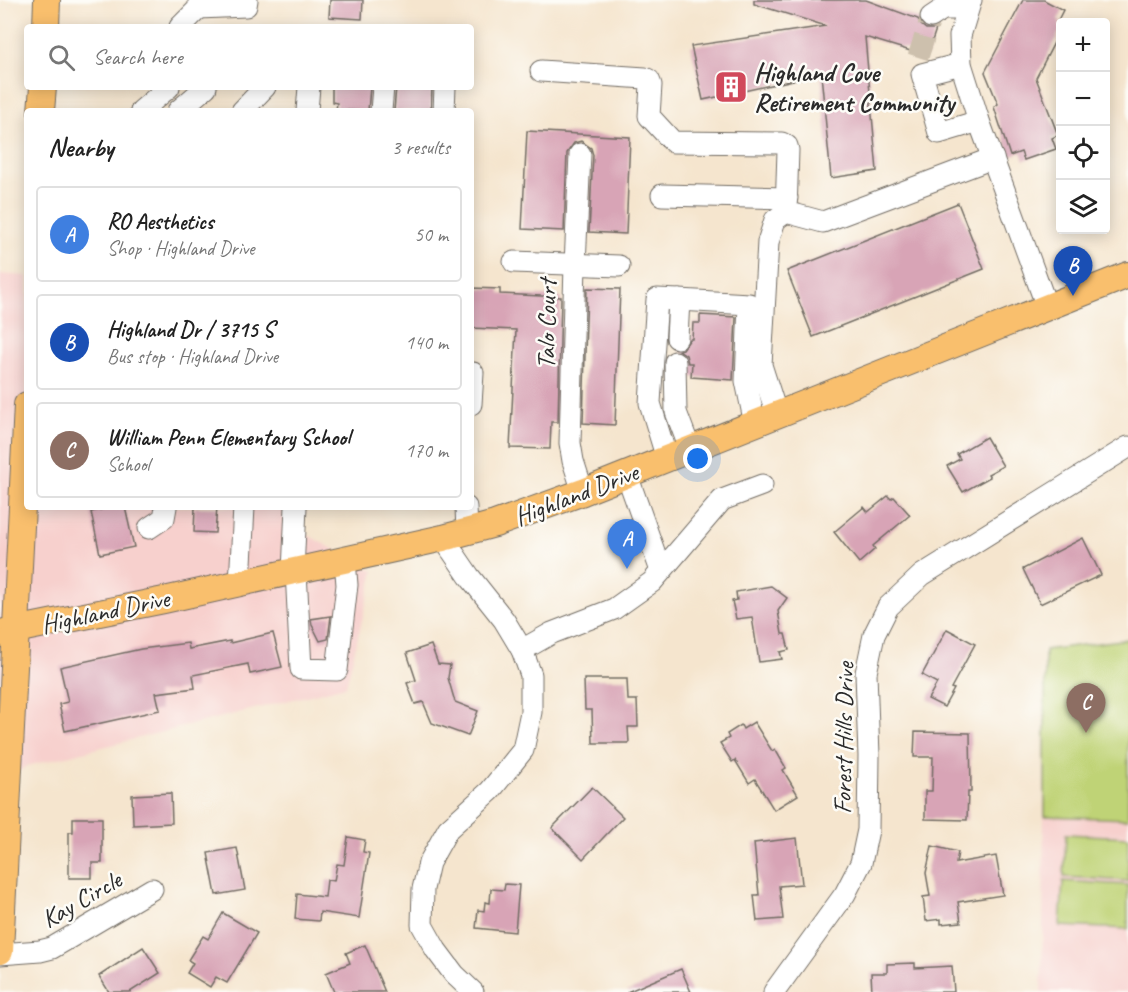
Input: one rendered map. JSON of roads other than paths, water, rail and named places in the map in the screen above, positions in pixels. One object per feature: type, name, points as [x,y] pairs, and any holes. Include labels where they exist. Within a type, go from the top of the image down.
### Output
[{"type":"main road","points":[[46,24],[47,0]]},
{"type":"main road","points":[[41,108],[43,90]]},
{"type":"main road","name":"Highland Drive","points":[[8,631],[345,560],[459,526],[552,505],[1128,275]]},
{"type":"main road","points":[[0,953],[8,631],[24,441]]},
{"type":"street","points":[[182,24],[199,4],[246,6],[247,0]]},
{"type":"street","points":[[931,17],[943,9],[969,5],[960,36],[962,64],[979,121],[1047,306]]},
{"type":"street","points":[[962,64],[920,65],[939,133],[979,121]]},
{"type":"street","points":[[541,71],[649,80],[651,85],[649,116],[673,142],[782,143],[787,146],[786,205],[775,220],[768,242],[761,365],[766,419]]},
{"type":"street","points":[[144,108],[166,90]]},
{"type":"street","points":[[182,108],[202,90]]},
{"type":"street","points":[[245,108],[262,90]]},
{"type":"street","points":[[307,108],[309,90]]},
{"type":"street","points":[[381,108],[383,90]]},
{"type":"street","points":[[444,108],[445,90]]},
{"type":"street","name":"Talo Court","points":[[580,154],[570,443],[583,492]]},
{"type":"street","points":[[662,195],[786,205],[823,222],[993,158]]},
{"type":"street","points":[[514,262],[619,266]]},
{"type":"street","points":[[667,459],[650,403],[657,299],[749,304],[746,381],[766,419]]},
{"type":"street","points":[[677,338],[679,300]]},
{"type":"street","points":[[675,362],[676,412],[690,450]]},
{"type":"street","name":"Forest Hills Drive","points":[[774,992],[845,894],[861,863],[868,830],[869,756],[866,673],[874,635],[888,607],[922,574],[1128,447]]},
{"type":"street","points":[[627,475],[661,571]]},
{"type":"street","points":[[522,650],[552,633],[614,609],[652,582],[722,500],[762,484]]},
{"type":"street","points":[[149,528],[164,518],[165,510]]},
{"type":"street","points":[[240,583],[244,510]]},
{"type":"street","points":[[296,510],[295,571],[301,669],[337,670],[347,585],[345,560]]},
{"type":"street","points":[[459,526],[469,576],[504,620],[522,650],[531,675],[531,712],[523,750],[490,791],[448,829],[429,863],[423,889],[422,925],[436,950],[454,974],[473,992]]},
{"type":"street","name":"Kay Circle","points":[[0,953],[40,951],[52,948],[152,889]]},
{"type":"tunnel","points":[[918,57],[931,17]]},
{"type":"place","name":"Highland Cove Retirement Community","points":[[731,87]]},
{"type":"place","name":"Highland Dr / 3715 S","points":[[1073,296]]},
{"type":"place","name":"RO Aesthetics","points":[[627,569]]},
{"type":"place","name":"William Penn Elementary School","points":[[1086,733]]}]
